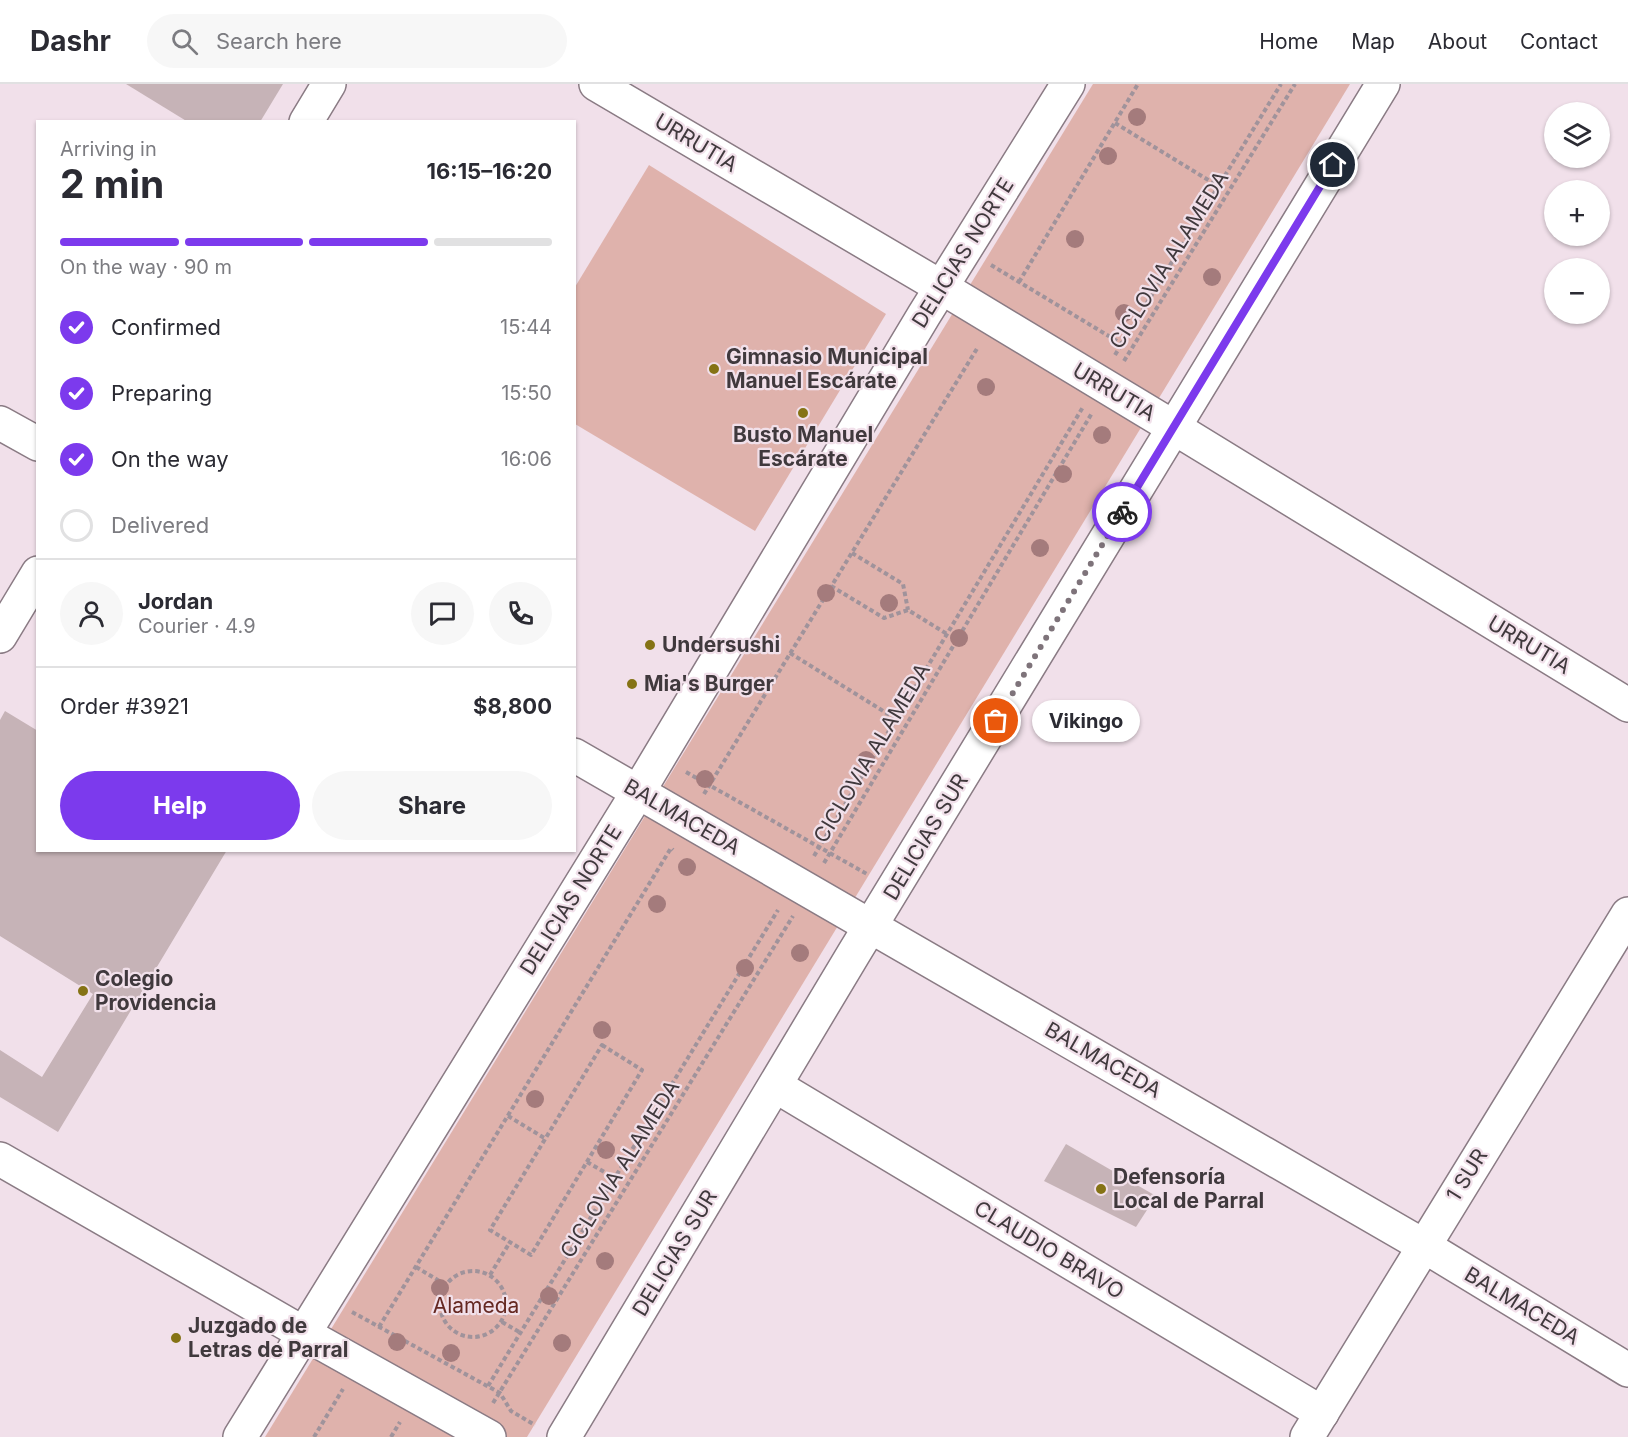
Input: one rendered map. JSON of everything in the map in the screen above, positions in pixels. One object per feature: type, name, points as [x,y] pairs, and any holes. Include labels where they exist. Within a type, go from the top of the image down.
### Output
[{"type":"street","points":[[307,120],[329,84]]},
{"type":"street","name":"URRUTIA","points":[[596,84],[941,287],[1628,705]]},
{"type":"street","name":"DELICIAS NORTE","points":[[240,1437],[638,792],[941,287],[1068,84]]},
{"type":"street","name":"DELICIAS SUR","points":[[551,1432],[776,1086],[1173,427],[1383,84]]},
{"type":"street","points":[[0,423],[36,443]]},
{"type":"street","points":[[0,636],[36,576]]},
{"type":"street","name":"BALMACEDA","points":[[576,756],[687,820],[794,900],[872,926],[1424,1246],[1628,1370]]},
{"type":"street","name":"1 SUR","points":[[1314,1425],[1628,914]]},
{"type":"street","name":"CLAUDIO BRAVO","points":[[776,1086],[1314,1425]]},
{"type":"street","points":[[0,1159],[303,1334],[483,1434]]},
{"type":"path","points":[[1019,282],[1138,84]]},
{"type":"path","points":[[488,1386],[615,1179],[794,900],[820,848],[896,719],[1103,385],[1122,344],[1281,84]]},
{"type":"path","name":"CICLOVIA ALAMEDA","points":[[483,1434],[500,1392],[1103,385],[1295,84]]},
{"type":"path","points":[[1115,123],[1218,186]]},
{"type":"path","points":[[965,250],[1122,344]]},
{"type":"path","points":[[380,1327],[687,820],[978,347]]},
{"type":"path","points":[[852,553],[903,584],[908,610],[947,634]]},
{"type":"path","points":[[831,586],[884,618],[908,610]]},
{"type":"path","points":[[790,653],[896,719]]},
{"type":"path","points":[[670,848],[680,854]]},
{"type":"path","points":[[769,904],[794,900]]},
{"type":"path","points":[[794,900],[801,922]]},
{"type":"path","points":[[602,1045],[642,1070],[531,1255],[490,1230],[546,1139],[602,1045]]},
{"type":"path","points":[[508,1116],[546,1139]]},
{"type":"path","points":[[587,1162],[615,1179]]},
{"type":"path","points":[[490,1275],[510,1242]]},
{"type":"path","points":[[416,1267],[446,1285]]},
{"type":"path","points":[[476,1271],[490,1275],[503,1289],[506,1300],[506,1311],[502,1322],[495,1330],[475,1338],[465,1337],[455,1332],[442,1316],[441,1295],[446,1285],[454,1277],[465,1272],[476,1271]]},
{"type":"path","points":[[325,1298],[500,1392],[511,1411],[551,1432]]},
{"type":"path","points":[[502,1322],[521,1333]]},
{"type":"path","points":[[314,1437],[345,1387]]},
{"type":"path","points":[[391,1437],[402,1419]]},
{"type":"green space","name":"Alameda","points":[[1093,84],[1350,84],[527,1437],[265,1437]]},
{"type":"green space","name":"Gimnasio Municipal Manuel Escárate","points":[[649,165],[886,314],[755,531],[576,425],[576,285]]},
{"type":"building","points":[[126,84],[283,84],[261,120],[185,120]]},
{"type":"building","name":"Colegio Providencia","points":[[5,711],[36,730],[36,852],[226,852],[58,1132],[0,1097],[0,1050],[42,1077],[93,994],[0,936],[0,720]]},
{"type":"building","name":"Defensoría Local de Parral","points":[[1066,1144],[1156,1196],[1136,1227],[1044,1181]]},
{"type":"way so far","points":[[996,721],[1122,512]]},
{"type":"place","name":"Gimnasio Municipal Manuel Escárate","points":[[714,369]]},
{"type":"place","name":"Busto Manuel Escárate","points":[[803,413]]},
{"type":"place","name":"Undersushi","points":[[650,645]]},
{"type":"place","name":"Mia's Burger","points":[[632,684]]},
{"type":"place","name":"Vikingo","points":[[996,721]]},
{"type":"place","name":"Colegio Providencia","points":[[83,991]]},
{"type":"place","name":"Defensoría Local de Parral","points":[[1101,1189]]},
{"type":"place","name":"Juzgado de Letras de Parral","points":[[176,1338]]},
{"type":"route","points":[[1122,512],[1333,165]]}]
